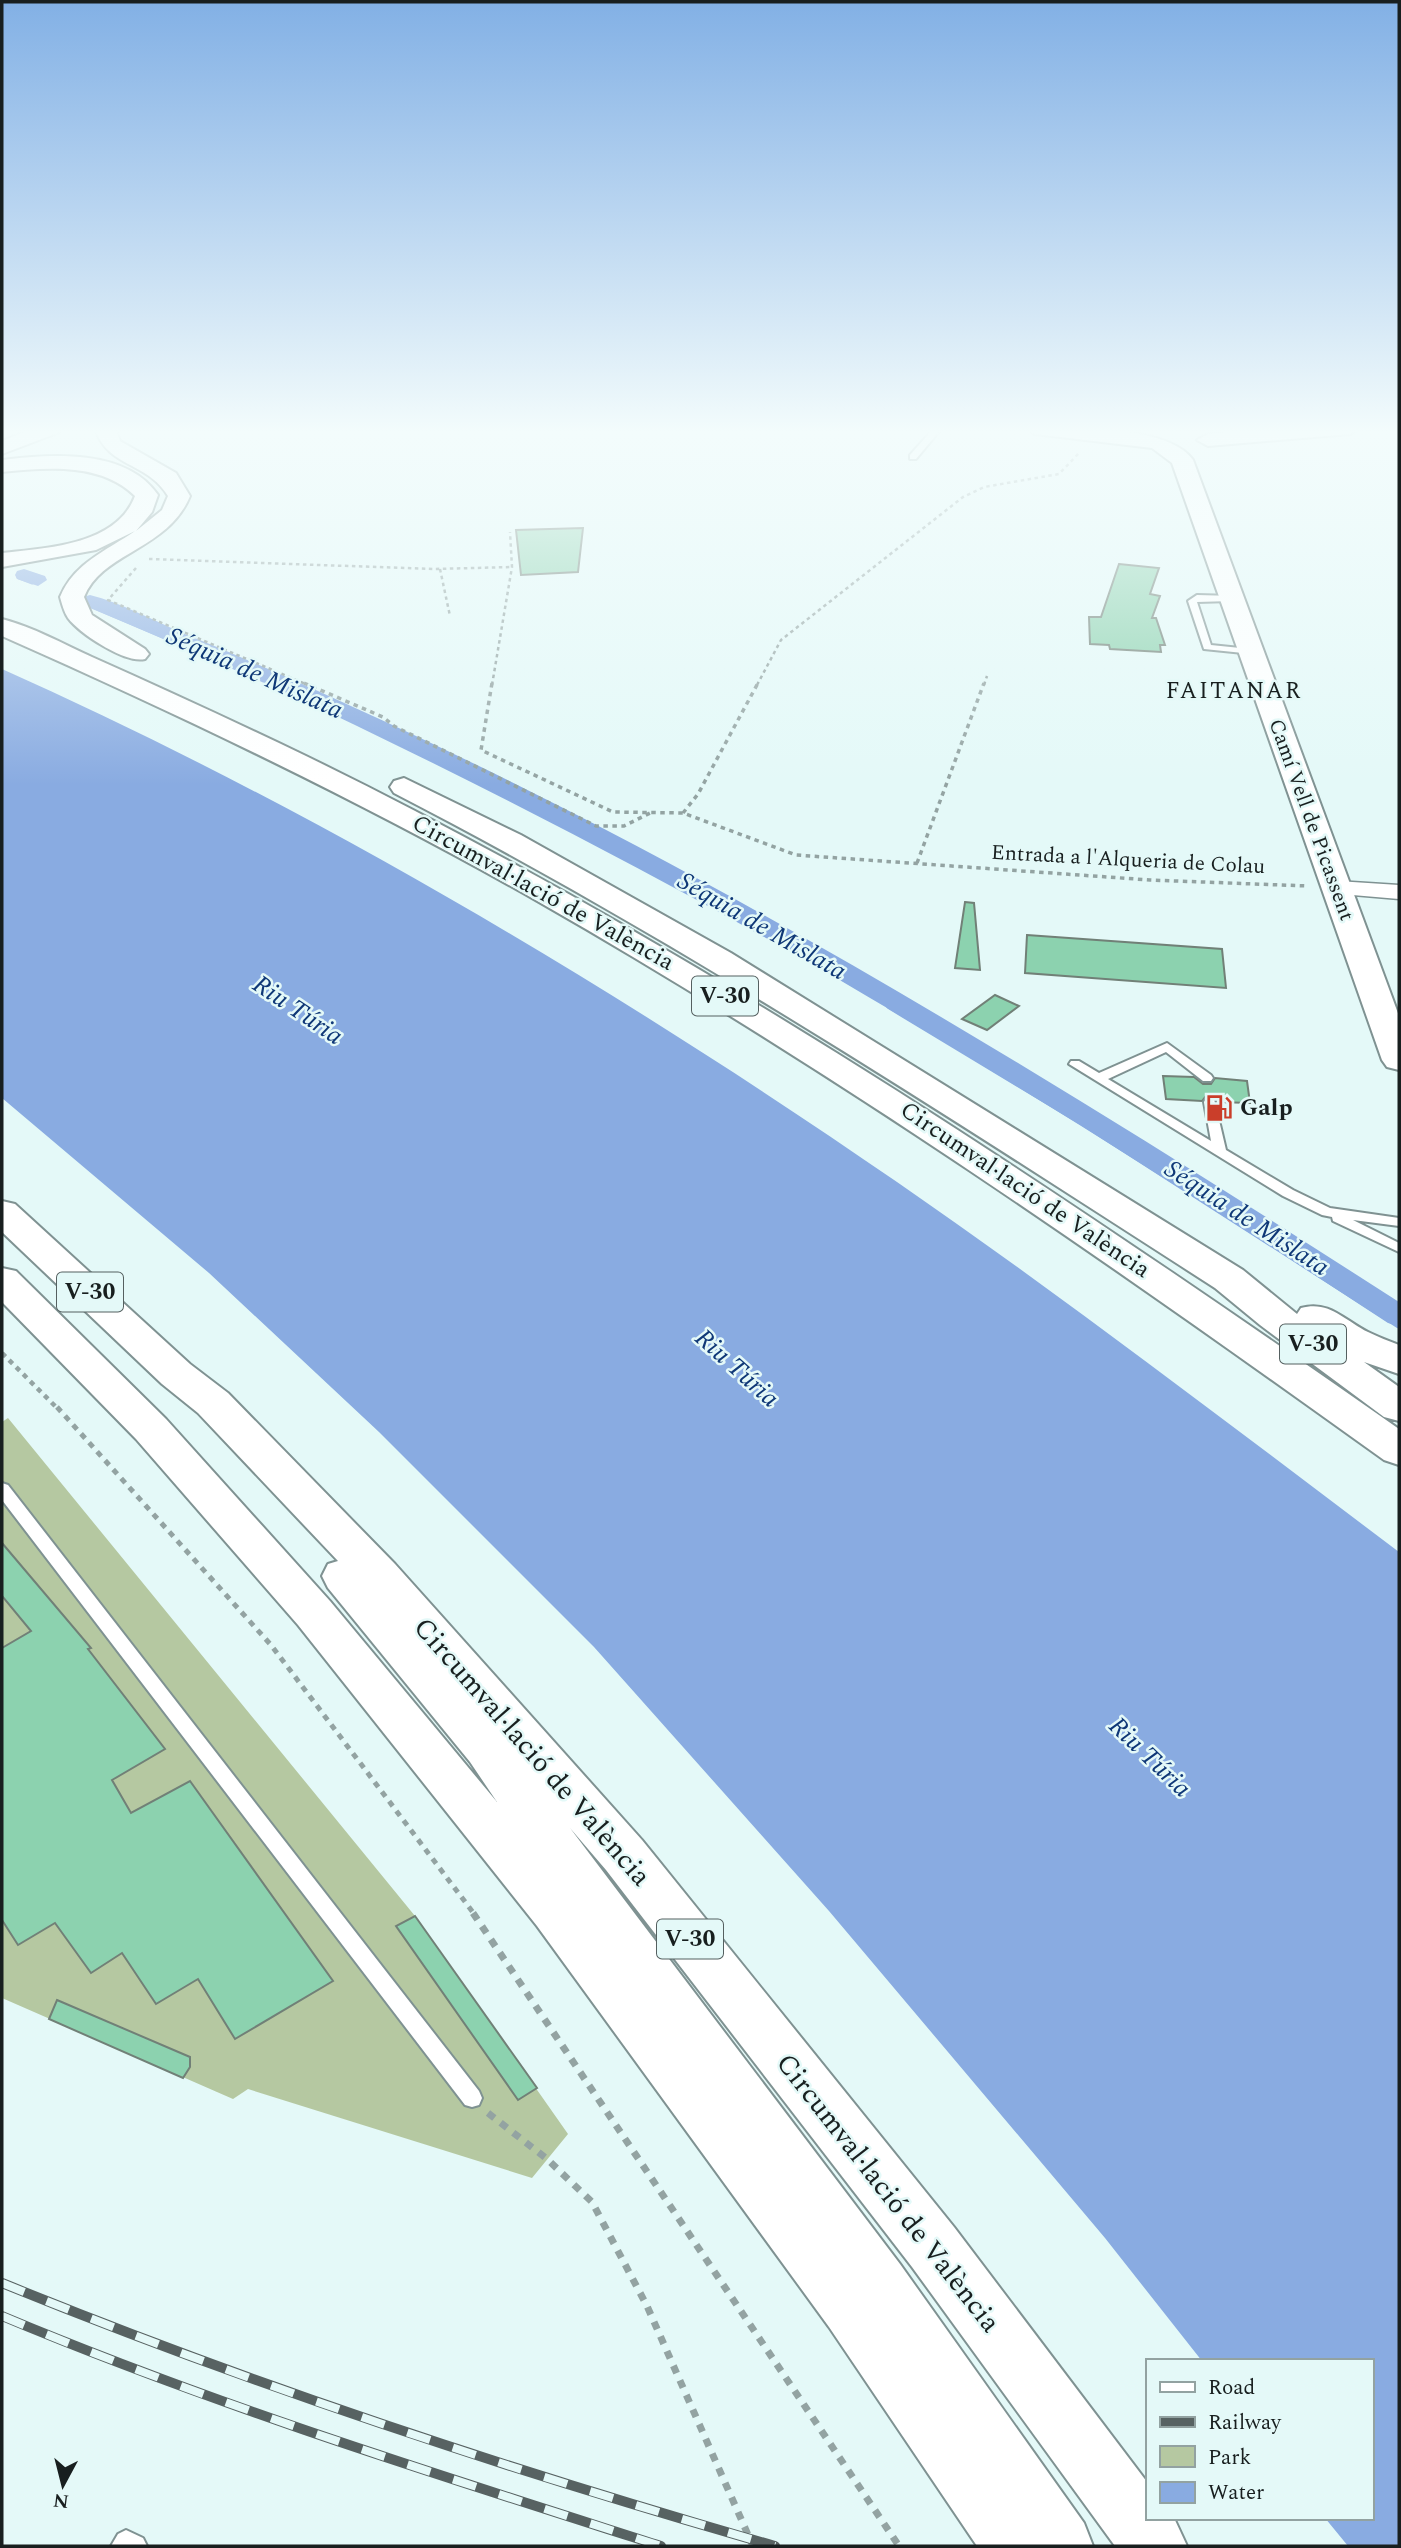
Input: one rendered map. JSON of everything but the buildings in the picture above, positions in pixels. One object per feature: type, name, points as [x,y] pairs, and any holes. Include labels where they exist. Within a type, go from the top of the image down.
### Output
[{"type":"main road","points":[[2,559],[55,553],[74,547]]},
{"type":"main road","points":[[126,547],[89,569],[74,586],[73,600],[78,614],[136,654]]},
{"type":"main road","name":"Camí Vell de Picassent","points":[[1213,547],[1399,1060]]},
{"type":"main road","name":"Circumval·lació de València","points":[[2,603],[136,654],[513,841],[720,959],[1229,1279],[1273,1316],[1399,1407]]},
{"type":"main road","name":"Circumval·lació de València","points":[[2,627],[117,675],[288,756],[488,859],[690,974],[845,1069],[1028,1189],[1399,1450]]},
{"type":"main road","name":"Circumval·lació de València","points":[[2,1212],[74,1276],[176,1374],[214,1403],[379,1576],[624,1856],[933,2247],[1155,2546]]},
{"type":"main road","points":[[1229,1279],[1293,1303],[1353,1341],[1399,1361]]},
{"type":"main road","name":"V-30","points":[[2,1280],[151,1429],[305,1603],[555,1910],[850,2306],[1014,2546]]},
{"type":"main road","points":[[176,1374],[193,1412],[356,1589],[487,1748],[583,1888],[879,2286],[1060,2546]]},
{"type":"street","points":[[1337,888],[1399,892]]},
{"type":"lane","points":[[1231,598],[1197,598],[1192,601],[1207,647],[1250,652]]},
{"type":"lane","points":[[1098,1078],[1167,1048],[1207,1078]]},
{"type":"lane","points":[[1075,1064],[1288,1193],[1399,1248]]},
{"type":"lane","points":[[1210,1101],[1220,1151]]},
{"type":"lane","points":[[1327,1212],[1399,1222]]},
{"type":"lane","points":[[2,1489],[472,2098]]},
{"type":"lane","points":[[123,2546],[126,2542],[135,2546]]},
{"type":"path","points":[[511,547],[512,567],[440,569],[148,559],[138,565],[108,600],[383,717],[394,726],[596,826],[624,826],[651,812]]},
{"type":"path","points":[[683,813],[698,794],[781,639],[899,547]]},
{"type":"path","name":"Entrada a l'Alqueria de Colau","points":[[512,567],[481,750],[613,811],[683,813],[796,855],[1150,880],[1337,888]]},
{"type":"path","points":[[440,569],[450,616]]},
{"type":"path","points":[[917,863],[987,676]]},
{"type":"path","points":[[2,1353],[50,1400],[271,1645],[458,1890],[899,2546]]},
{"type":"path","points":[[472,2098],[547,2159],[592,2202],[647,2306],[753,2546]]},
{"type":"green space","points":[[8,1418],[415,1916],[568,2134],[532,2178],[248,2089],[233,2099],[2,1998],[2,1422]]},
{"type":"water","name":"Riu Túria","points":[[2,669],[119,723],[348,841],[461,905],[682,1039],[897,1182],[1024,1272],[1399,1552],[1399,2546],[1348,2546],[1327,2520],[1373,2520],[1373,2359],[1200,2359],[1105,2238],[829,1911],[594,1647],[379,1432],[209,1273],[2,1098]]},
{"type":"waterway","name":"Séquia de Mislata","points":[[24,575],[38,580]]},
{"type":"waterway","name":"Séquia de Mislata","points":[[19,577],[32,582]]},
{"type":"waterway","name":"Séquia de Mislata","points":[[90,601],[262,673],[432,751],[598,835],[762,924],[1084,1114],[1399,1316]]},
{"type":"waterway","name":"Séquia de Mislata","points":[[90,605],[278,685]]},
{"type":"waterway","points":[[275,683],[587,838],[741,920],[893,1006]]},
{"type":"waterway","points":[[890,1005],[1084,1122],[1399,1324]]},
{"type":"railway","points":[[2,2283],[193,2357],[385,2425],[579,2488],[775,2546]]},
{"type":"railway","points":[[2,2316],[246,2410],[661,2546]]},
{"type":"place","name":"Galp","points":[[1219,1108]]},
{"type":"district","name":"FAITANAR","points":[[1234,691]]}]
